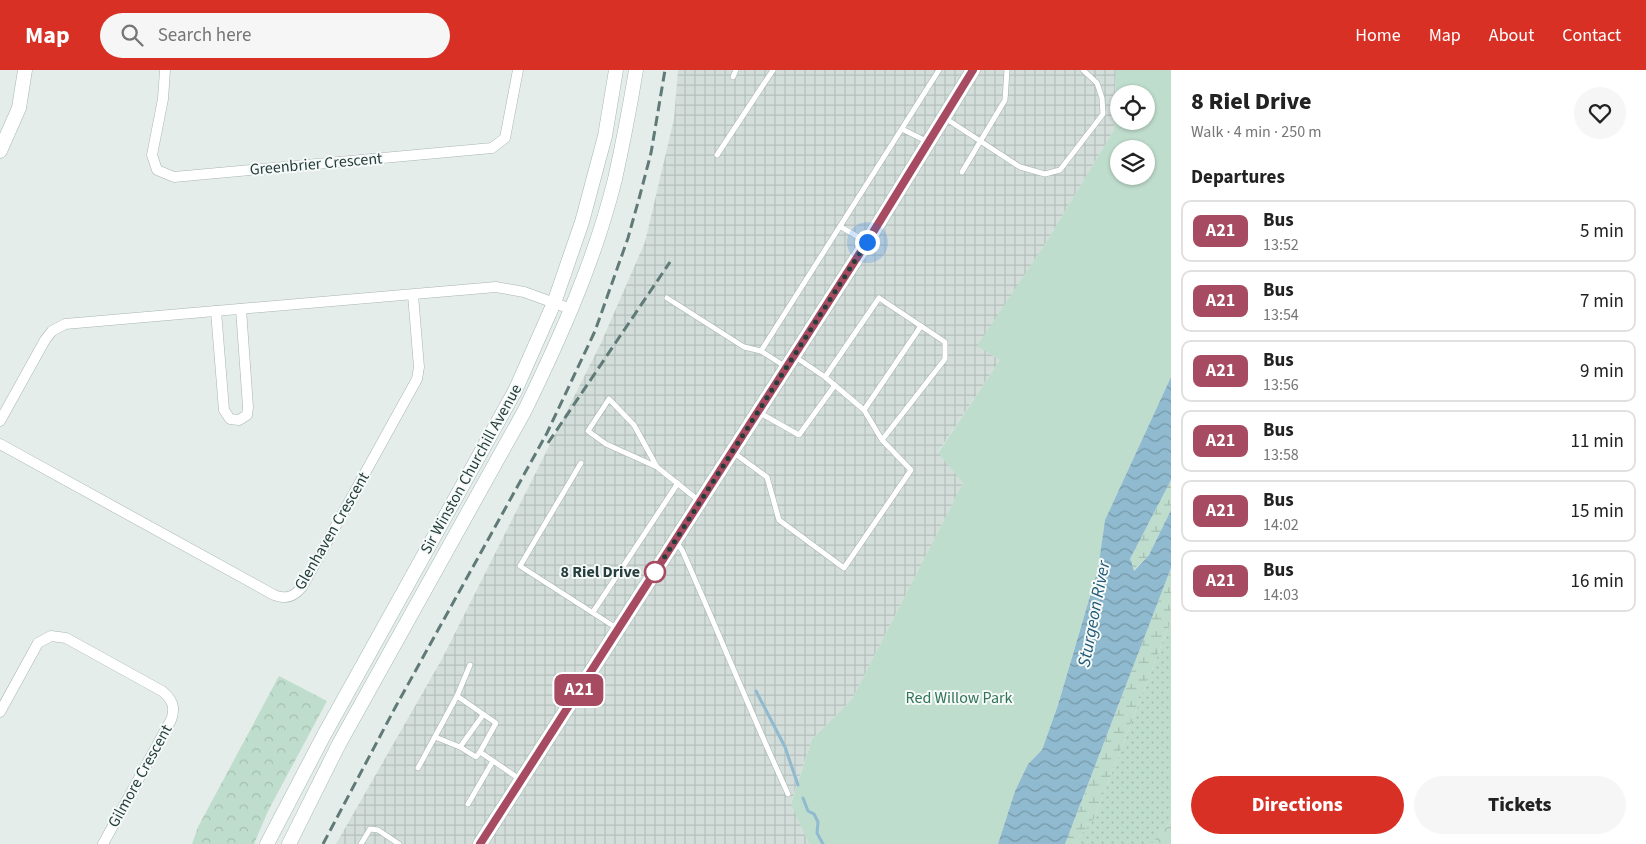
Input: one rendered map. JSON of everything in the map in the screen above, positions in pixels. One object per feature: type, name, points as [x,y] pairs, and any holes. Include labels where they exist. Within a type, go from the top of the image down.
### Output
[{"type":"main road","points":[[0,149],[19,108],[25,70]]},
{"type":"main road","name":"Sir Winston Churchill Avenue","points":[[267,844],[324,735],[515,391],[554,303],[582,222],[596,176],[616,70]]},
{"type":"main road","name":"Sir Winston Churchill Avenue","points":[[289,844],[339,744],[524,410],[572,309],[599,234],[614,180],[636,70]]},
{"type":"main road","points":[[480,844],[867,242],[973,70]]},
{"type":"street","name":"Greenbrier Crescent","points":[[165,70],[162,108],[152,155],[157,170],[174,176],[492,148],[505,138],[518,70]]},
{"type":"street","points":[[0,421],[45,340],[60,326],[71,323],[504,288],[572,309]]},
{"type":"street","name":"Glenhaven Crescent","points":[[0,444],[281,598],[291,597],[302,587],[418,379],[419,367],[413,294]]},
{"type":"street","points":[[216,311],[224,410],[230,419],[239,420],[247,415],[248,407],[241,309]]},
{"type":"street","name":"Gilmore Crescent","points":[[0,712],[38,643],[51,636],[66,638],[162,691],[171,699],[174,710],[171,720],[103,844]]},
{"type":"lane","points":[[733,78],[736,70]]},
{"type":"lane","points":[[717,155],[773,70]]},
{"type":"lane","points":[[762,351],[939,70]]},
{"type":"lane","points":[[962,172],[1004,100],[1007,70]]},
{"type":"lane","points":[[944,117],[1020,167],[1045,174],[1060,170],[1103,114],[1102,98],[1097,83],[1083,70]]},
{"type":"lane","points":[[902,128],[928,143]]},
{"type":"lane","points":[[841,227],[867,242]]},
{"type":"lane","points":[[667,298],[744,347],[790,361],[825,377],[864,410],[882,440],[911,470],[844,568],[778,520],[767,477],[732,452]]},
{"type":"lane","points":[[825,377],[879,298],[945,342],[945,359],[882,440]]},
{"type":"lane","points":[[864,410],[921,326]]},
{"type":"lane","points":[[758,412],[799,436],[835,386]]},
{"type":"lane","points":[[658,467],[634,425],[609,398],[588,431],[606,444],[658,467],[701,502]]},
{"type":"lane","points":[[581,463],[520,566],[618,629]]},
{"type":"lane","points":[[593,612],[678,483]]},
{"type":"lane","points":[[675,541],[682,550],[718,631],[743,695],[788,794]]},
{"type":"lane","points":[[418,768],[457,696],[470,665]]},
{"type":"lane","points":[[435,737],[460,747],[476,757],[496,723],[457,696]]},
{"type":"lane","points":[[460,747],[483,715]]},
{"type":"lane","points":[[480,752],[521,780]]},
{"type":"lane","points":[[468,804],[492,761]]},
{"type":"lane","points":[[361,844],[370,829],[378,830],[398,844]]},
{"type":"shaded area","points":[[678,70],[1116,70],[1116,85],[1110,85],[1110,130],[1114,130],[1047,241],[978,346],[1000,360],[938,452],[963,483],[852,699],[812,739],[791,803],[809,844],[336,844],[442,659],[601,343],[645,242],[674,119]]},
{"type":"green space","name":"Red Willow Park","points":[[1116,70],[1171,70],[1171,377],[1105,520],[1098,569],[1058,705],[1042,750],[1028,764],[1015,791],[998,844],[809,844],[791,804],[812,739],[852,699],[963,483],[938,453],[1000,360],[977,346],[1047,241],[1114,130],[1155,130],[1155,85],[1116,85]]},
{"type":"green space","points":[[1171,480],[1171,510],[1149,555],[1133,571],[1130,559]]},
{"type":"green space","points":[[1171,568],[1171,620],[1094,819],[1073,844],[1065,844]]},
{"type":"green space","points":[[1171,620],[1171,821],[1151,844],[1073,844],[1094,819]]},
{"type":"green space","points":[[279,676],[327,701],[268,811],[254,844],[192,844],[198,827]]},
{"type":"green space","points":[[1171,821],[1171,844],[1151,844]]},
{"type":"water","name":"Sturgeon River","points":[[1171,377],[1171,480],[1130,559],[1134,571],[1149,555],[1171,510],[1171,568],[1065,844],[998,844],[1015,791],[1028,764],[1042,750],[1058,705],[1098,569],[1105,520]]},
{"type":"waterway","points":[[756,691],[785,747],[798,785]]},
{"type":"waterway","points":[[803,798],[808,811],[814,814],[818,822],[817,833],[823,844]]},
{"type":"railway","points":[[323,844],[396,706],[547,433],[595,331],[628,238],[640,195],[651,153],[665,70]]},
{"type":"railway","points":[[548,443],[670,262]]},
{"type":"bus line","name":"A21","points":[[480,844],[867,242],[973,70]]},
{"type":"place","name":"8 Riel Drive","points":[[655,572]]},
{"type":"route","points":[[655,572],[867,242]]}]
